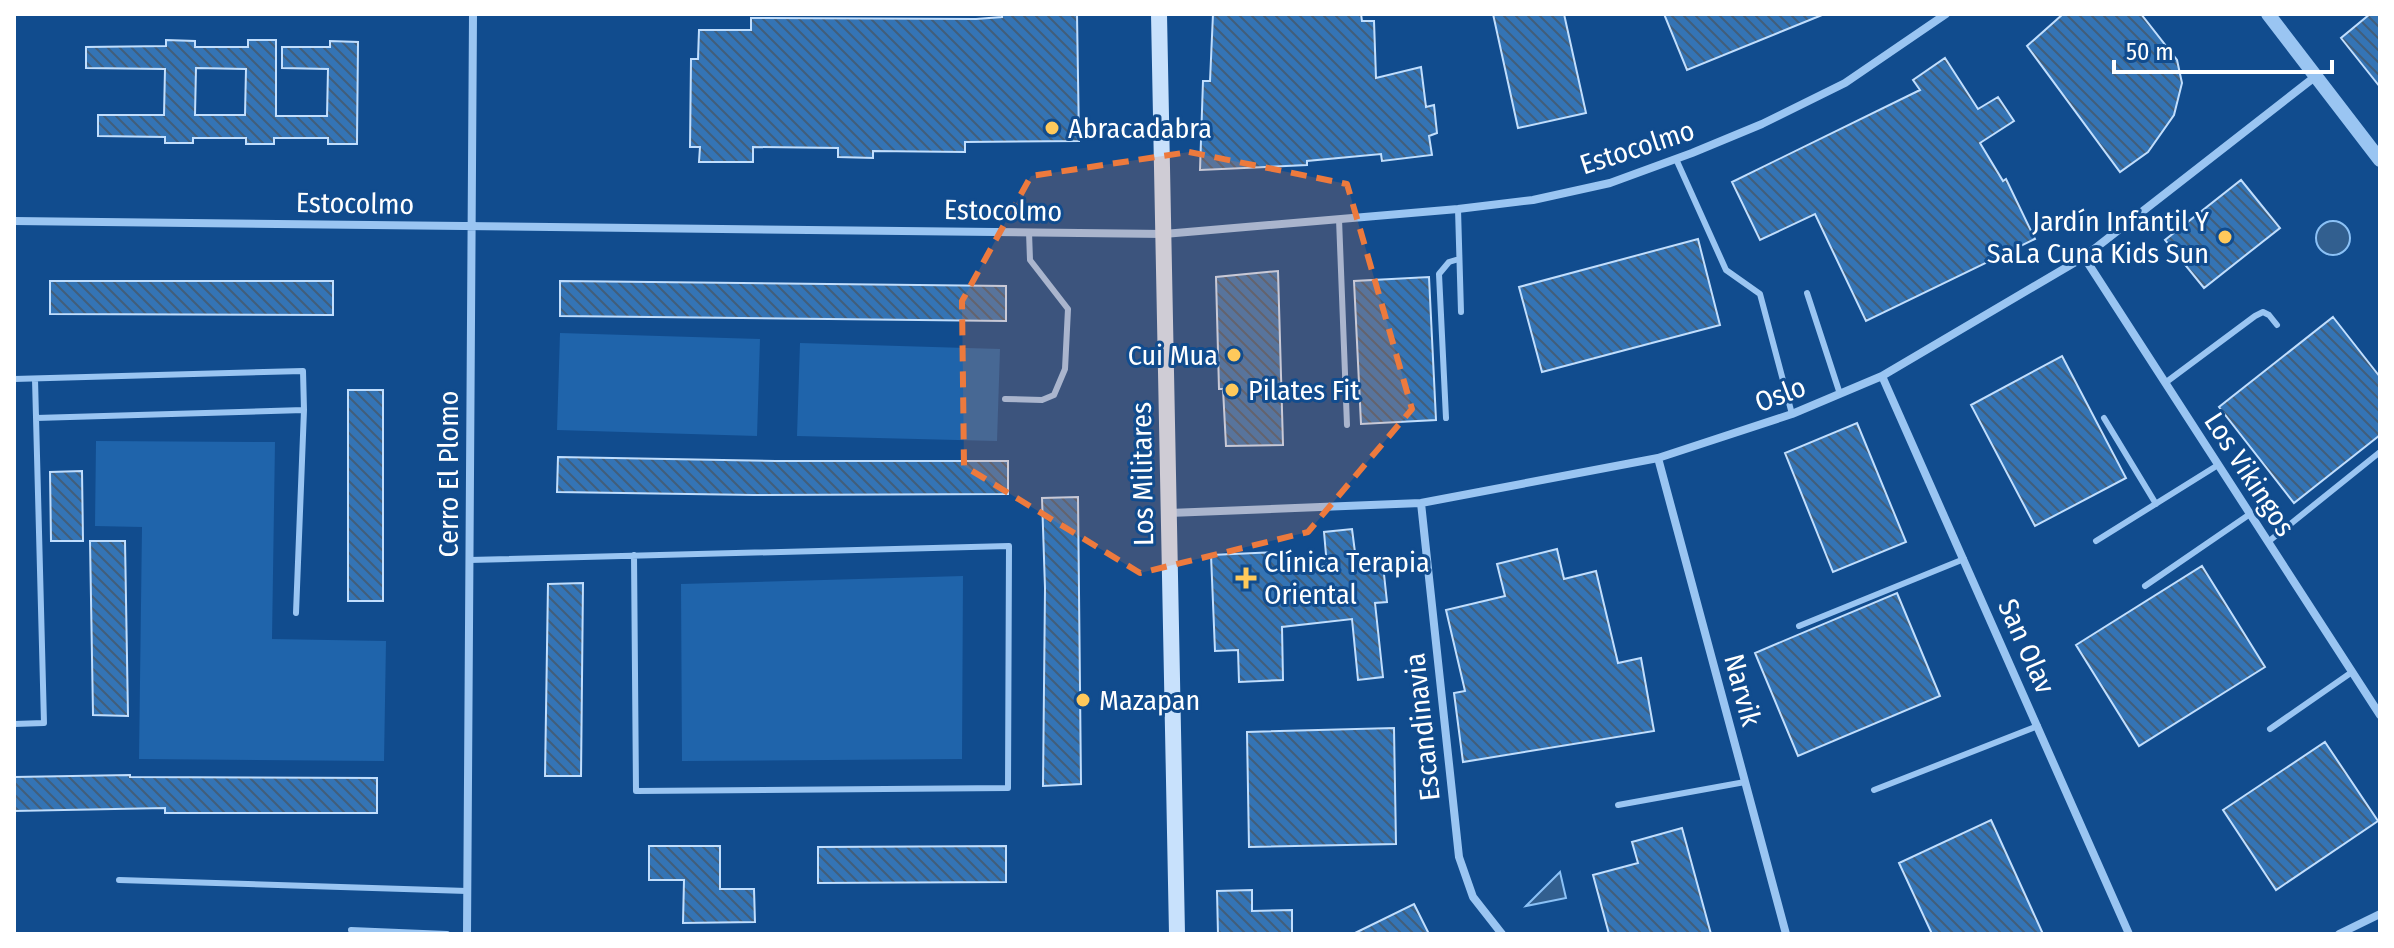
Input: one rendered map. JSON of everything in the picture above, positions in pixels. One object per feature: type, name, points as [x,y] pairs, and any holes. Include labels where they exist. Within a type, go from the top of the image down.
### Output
[{"type":"main road","name":"Los Militares","points":[[1159,14],[1177,934]]},
{"type":"street","name":"Cerro El Plomo","points":[[467,934],[473,14]]},
{"type":"street","name":"Estocolmo","points":[[14,221],[1164,234],[1458,209],[1533,200],[1610,183],[1676,159],[1762,124],[1845,83],[1946,14]]},
{"type":"street","points":[[2268,14],[2380,160]]},
{"type":"street","name":"Oslo","points":[[1169,513],[1421,503],[1658,458],[1792,414],[1882,376],[2084,257],[2316,76]]},
{"type":"street","name":"Los Vikingos","points":[[2084,257],[2380,715]]},
{"type":"street","name":"San Olav","points":[[1882,376],[2129,934]]},
{"type":"street","name":"Narvik","points":[[1658,458],[1786,934]]},
{"type":"street","name":"Escandinavia","points":[[1421,503],[1459,857],[1473,897],[1502,934]]},
{"type":"street","points":[[2339,934],[2380,914]]},
{"type":"lane","points":[[1676,159],[1726,270],[1760,294],[1792,414]]},
{"type":"lane","points":[[1458,209],[1461,312]]},
{"type":"lane","points":[[1339,219],[1347,425]]},
{"type":"lane","points":[[1005,399],[1042,400],[1054,395],[1065,369],[1068,309],[1030,260],[1029,232]]},
{"type":"lane","points":[[1446,418],[1439,274],[1449,262],[1459,259]]},
{"type":"lane","points":[[1807,293],[1840,394]]},
{"type":"lane","points":[[2165,383],[2255,316],[2263,312],[2277,325]]},
{"type":"lane","points":[[14,379],[303,371],[296,613]]},
{"type":"lane","points":[[14,724],[44,723],[35,379]]},
{"type":"lane","points":[[36,418],[304,410]]},
{"type":"lane","points":[[2104,418],[2156,504]]},
{"type":"lane","points":[[2268,542],[2380,452]]},
{"type":"lane","points":[[2096,541],[2218,465]]},
{"type":"lane","points":[[2145,586],[2250,514]]},
{"type":"lane","points":[[469,560],[1009,546],[1008,788],[636,791],[634,555]]},
{"type":"lane","points":[[1799,626],[1964,559]]},
{"type":"lane","points":[[2270,729],[2352,672]]},
{"type":"lane","points":[[1874,790],[2038,725]]},
{"type":"lane","points":[[1618,805],[1745,782]]},
{"type":"lane","points":[[119,880],[467,891]]},
{"type":"lane","points":[[351,930],[447,934]]},
{"type":"highlighted area","points":[[1189,152],[1347,184],[1412,409],[1308,532],[1140,573],[964,466],[962,301],[1031,176]]},
{"type":"shaded area","points":[[2333,221],[2345,226],[2350,238],[2345,250],[2333,255],[2321,250],[2316,238],[2321,226]]},
{"type":"shaded area","points":[[560,333],[760,339],[757,436],[557,430]]},
{"type":"shaded area","points":[[800,343],[1000,349],[997,441],[797,436]]},
{"type":"shaded area","points":[[96,441],[275,442],[272,639],[386,641],[384,761],[139,759],[142,527],[95,526]]},
{"type":"shaded area","points":[[963,576],[962,759],[682,761],[681,584]]},
{"type":"shaded area","points":[[1560,872],[1566,898],[1526,906]]},
{"type":"building","points":[[1002,14],[1077,14],[1079,141],[965,142],[965,152],[873,151],[873,158],[838,157],[838,148],[753,147],[753,162],[699,162],[700,147],[690,147],[691,59],[698,59],[699,30],[751,30],[751,18],[976,19],[1002,17]]},
{"type":"building","points":[[1213,14],[1361,14],[1362,21],[1374,21],[1376,78],[1421,67],[1426,107],[1434,105],[1437,133],[1429,136],[1432,155],[1382,161],[1381,154],[1307,161],[1307,165],[1200,170],[1203,81],[1210,81]]},
{"type":"building","points":[[1493,14],[1564,14],[1586,113],[1518,128]]},
{"type":"building","points":[[1664,14],[1822,14],[1822,15],[1687,70]]},
{"type":"building","points":[[2063,14],[2141,14],[2177,60],[2182,83],[2174,115],[2148,152],[2120,172],[2027,46]]},
{"type":"building","points":[[2370,14],[2380,14],[2380,87],[2341,38]]},
{"type":"building","points":[[166,40],[195,41],[195,47],[248,47],[248,40],[276,40],[276,116],[327,116],[328,69],[282,68],[282,47],[330,47],[330,41],[358,42],[357,144],[328,144],[328,138],[274,138],[274,144],[246,144],[246,138],[193,138],[193,143],[165,143],[165,137],[98,136],[98,115],[164,115],[165,69],[86,68],[86,47],[166,46]],"holes":[[[196,68],[246,69],[245,115],[195,115]]]},
{"type":"building","points":[[1945,58],[1978,109],[1998,97],[2014,121],[1980,143],[2003,181],[2006,179],[2035,239],[1866,321],[1815,214],[1760,240],[1732,182],[1920,90],[1913,80]]},
{"type":"building","points":[[2241,180],[2280,228],[2204,288],[2165,240]]},
{"type":"building","points":[[1698,239],[1720,325],[1542,372],[1519,287]]},
{"type":"building","points":[[1278,271],[1283,445],[1226,446],[1223,389],[1219,389],[1216,277]]},
{"type":"building","points":[[1429,277],[1436,420],[1361,424],[1354,281]]},
{"type":"building","points":[[50,281],[333,281],[333,315],[50,314]]},
{"type":"building","points":[[560,281],[1006,286],[1006,321],[560,316]]},
{"type":"building","points":[[2333,317],[2380,377],[2380,435],[2294,503],[2219,407]]},
{"type":"building","points":[[2062,356],[2126,478],[2035,526],[1971,405]]},
{"type":"building","points":[[348,390],[383,390],[383,601],[348,601]]},
{"type":"building","points":[[1857,423],[1906,542],[1833,572],[1785,453]]},
{"type":"building","points":[[558,457],[1008,461],[1008,494],[557,492]]},
{"type":"building","points":[[82,471],[83,541],[51,541],[50,472]]},
{"type":"building","points":[[1078,497],[1081,784],[1043,786],[1045,588],[1042,498]]},
{"type":"building","points":[[1352,529],[1357,568],[1383,565],[1387,602],[1375,603],[1383,677],[1358,680],[1352,619],[1282,627],[1283,680],[1239,682],[1238,650],[1215,651],[1211,555],[1280,552],[1280,572],[1327,566],[1324,532]]},
{"type":"building","points":[[90,541],[125,541],[128,716],[93,715]]},
{"type":"building","points":[[1557,549],[1564,579],[1596,571],[1618,663],[1641,658],[1654,731],[1463,762],[1454,693],[1465,691],[1446,610],[1505,596],[1497,564]]},
{"type":"building","points":[[2202,566],[2265,667],[2139,746],[2076,645]]},
{"type":"building","points":[[583,583],[581,776],[545,776],[548,584]]},
{"type":"building","points":[[1897,593],[1940,696],[1798,756],[1755,653]]},
{"type":"building","points":[[1394,728],[1396,844],[1249,847],[1247,732]]},
{"type":"building","points":[[2325,742],[2378,821],[2276,890],[2223,810]]},
{"type":"building","points":[[14,777],[377,778],[377,813],[165,813],[165,808],[14,811]]},
{"type":"building","points":[[1991,820],[2043,934],[1932,934],[1899,863]]},
{"type":"building","points":[[1682,828],[1711,934],[1609,934],[1593,875],[1638,863],[1632,842]]},
{"type":"building","points":[[649,846],[720,846],[720,889],[754,889],[755,922],[683,923],[684,880],[649,880]]},
{"type":"building","points":[[1006,846],[1006,882],[818,883],[818,847]]},
{"type":"building","points":[[1252,890],[1252,911],[1292,910],[1292,934],[1218,934],[1217,891]]},
{"type":"building","points":[[1414,904],[1429,934],[1353,934]]},
{"type":"place","name":"Abracadabra","points":[[1052,128]]},
{"type":"place","name":"Jardín Infantil Y SaLa Cuna Kids Sun","points":[[2225,237]]},
{"type":"place","name":"Cui Mua","points":[[1234,355]]},
{"type":"place","name":"Pilates Fit","points":[[1232,390]]},
{"type":"place","name":"Clínica Terapia Oriental","points":[[1246,578]]},
{"type":"place","name":"Mazapan","points":[[1083,700]]}]
